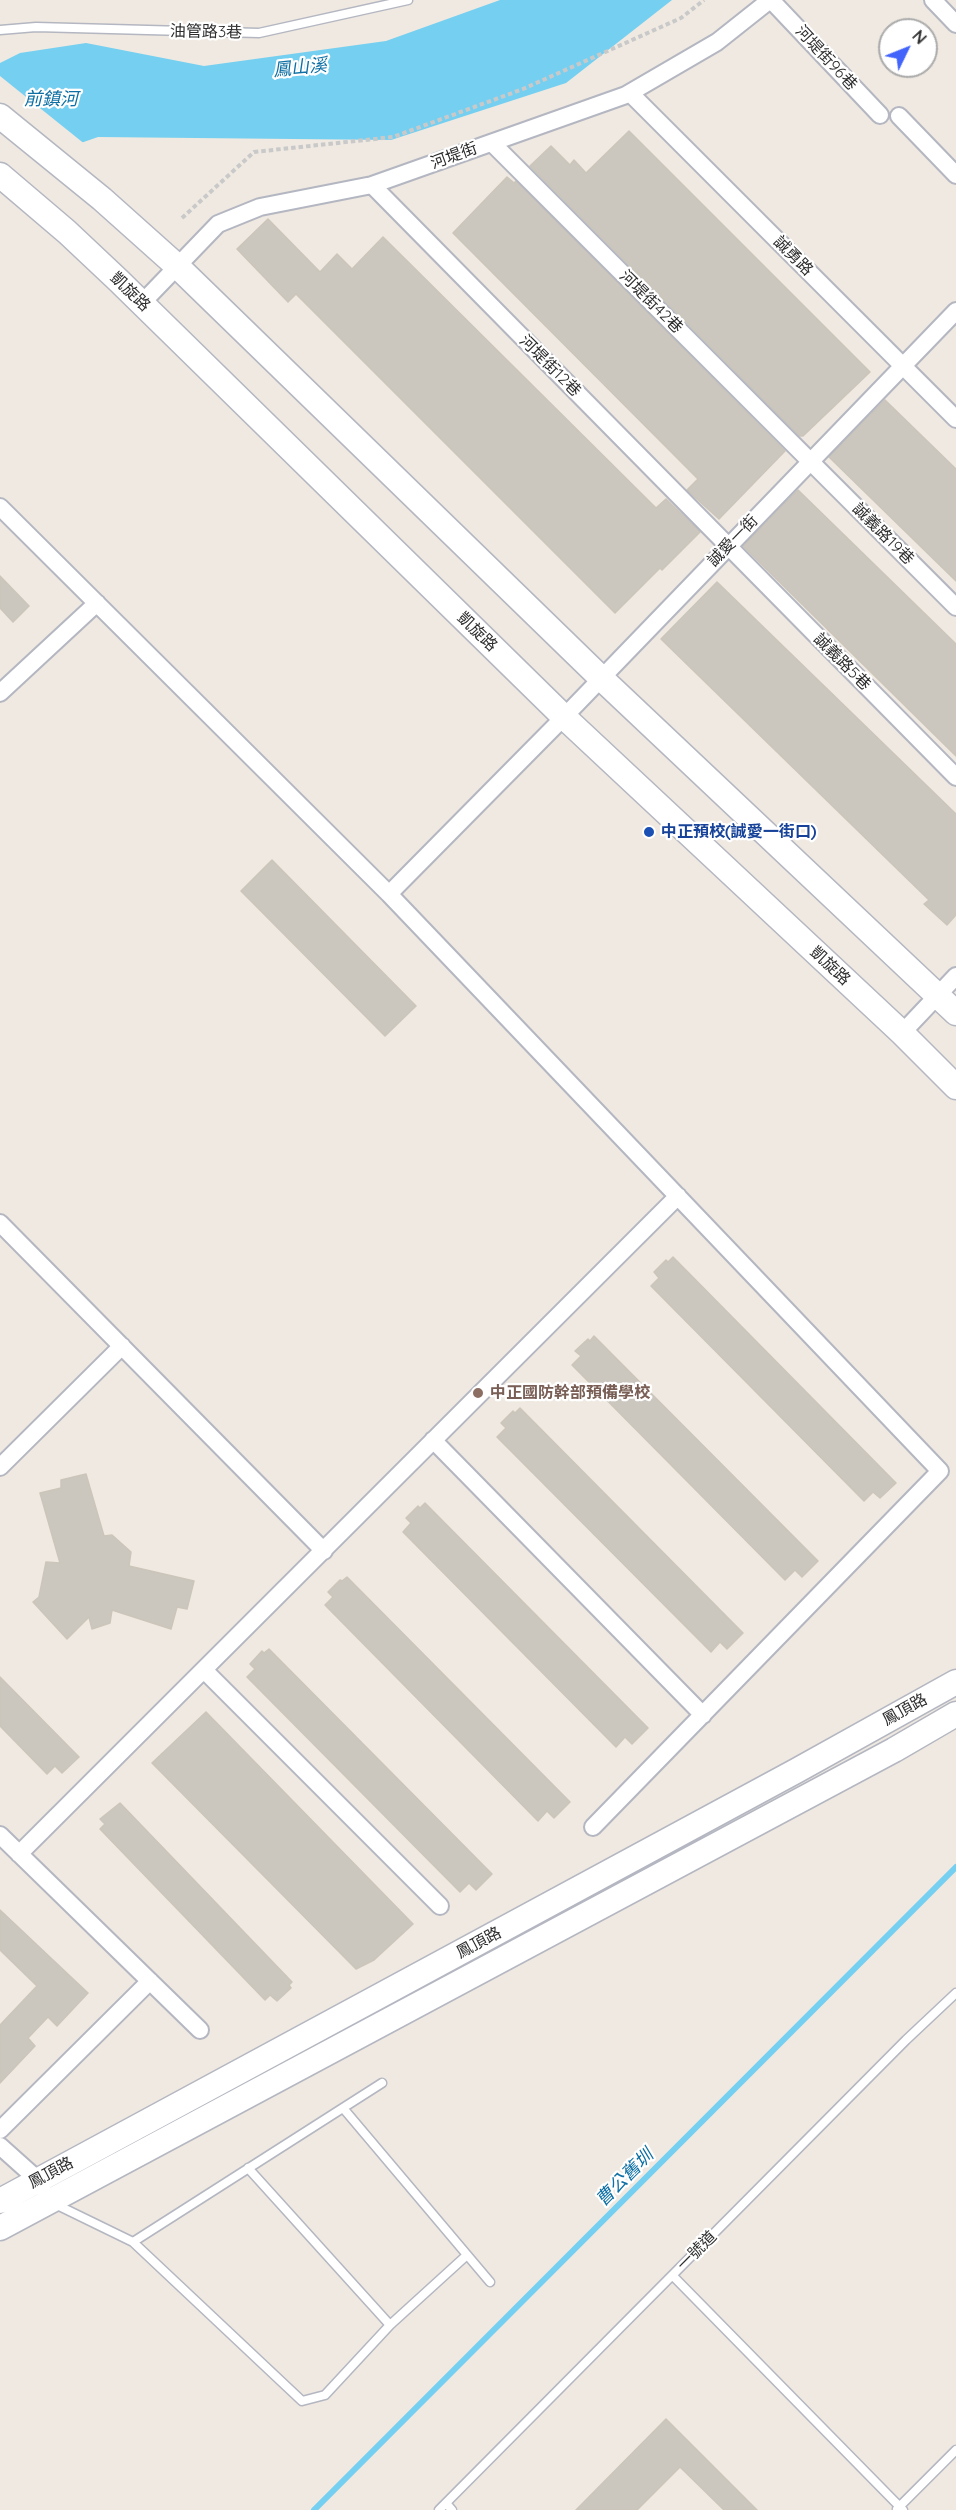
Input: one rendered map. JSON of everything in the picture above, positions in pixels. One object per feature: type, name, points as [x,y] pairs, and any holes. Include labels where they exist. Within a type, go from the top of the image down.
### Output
[{"type":"street","name":"河堤街","points":[[142,303],[218,224],[228,219],[260,207],[372,185],[630,93],[717,42],[770,0]]},
{"type":"street","name":"河堤街96巷","points":[[770,0],[880,116]]},
{"type":"street","points":[[933,0],[956,24]]},
{"type":"street","name":"誠勇路","points":[[630,93],[956,419]]},
{"type":"street","points":[[0,116],[102,199],[177,266],[601,678],[956,1013]]},
{"type":"street","points":[[899,116],[956,175]]},
{"type":"street","name":"河堤街42巷","points":[[492,142],[810,461]]},
{"type":"street","name":"凱旋路","points":[[0,175],[67,232],[142,303],[564,717],[956,1087]]},
{"type":"street","name":"河堤街12巷","points":[[372,185],[728,546]]},
{"type":"street","name":"誠愛一街","points":[[389,894],[564,717],[956,311]]},
{"type":"street","name":"誠義路19巷","points":[[810,461],[956,607]]},
{"type":"street","points":[[0,507],[389,894],[940,1471],[592,1827]]},
{"type":"street","name":"誠義路5巷","points":[[728,546],[956,777]]},
{"type":"street","points":[[0,693],[97,603]]},
{"type":"street","points":[[902,1034],[956,976]]},
{"type":"street","points":[[19,1854],[678,1196]]},
{"type":"street","points":[[0,1223],[324,1551]]},
{"type":"street","points":[[0,1467],[122,1346]]},
{"type":"street","points":[[434,1440],[703,1715]]},
{"type":"street","points":[[204,1670],[440,1906]]},
{"type":"street","name":"鳳頂路","points":[[0,2201],[796,1771],[956,1682]]},
{"type":"street","name":"鳳頂路","points":[[0,2228],[884,1755],[956,1713]]},
{"type":"street","points":[[0,1835],[200,2030]]},
{"type":"street","points":[[0,2130],[150,1981]]},
{"type":"street","points":[[0,2146],[38,2180],[51,2201]]},
{"type":"lane","name":"油管路3巷","points":[[0,30],[36,27],[259,33],[408,0]]},
{"type":"lane","name":"一號道","points":[[446,2508],[672,2276],[906,2040],[956,1993]]},
{"type":"lane","points":[[133,2242],[382,2083]]},
{"type":"lane","points":[[343,2108],[490,2282]]},
{"type":"lane","points":[[248,2168],[390,2325]]},
{"type":"lane","points":[[51,2201],[133,2242],[302,2401],[325,2395],[390,2325],[467,2255]]},
{"type":"lane","points":[[672,2276],[900,2509],[956,2450]]},
{"type":"path","points":[[182,218],[254,152],[393,137],[523,89],[681,18],[704,0]]},
{"type":"water","name":"前鎮河","points":[[500,0],[672,0],[566,83],[391,140],[98,137],[0,171],[0,63],[20,53],[86,43],[204,66],[386,41]]},
{"type":"pier","points":[[0,76],[86,145],[0,174]]},
{"type":"building","points":[[629,131],[870,372],[803,436],[800,436],[530,166],[551,146],[570,165],[574,160],[586,173]]},
{"type":"building","points":[[507,177],[514,183],[516,181],[785,451],[719,519],[687,490],[698,479],[453,233]]},
{"type":"building","points":[[268,219],[320,272],[337,254],[352,269],[383,237],[656,508],[666,499],[700,532],[615,613],[296,294],[288,302],[237,249]]},
{"type":"building","points":[[885,400],[956,469],[956,581],[829,457]]},
{"type":"building","points":[[798,490],[956,644],[956,756],[743,546]]},
{"type":"building","points":[[0,576],[29,606],[13,622],[0,608]]},
{"type":"building","points":[[717,582],[956,814],[956,915],[947,925],[924,904],[929,900],[661,639]]},
{"type":"building","points":[[272,860],[416,1006],[385,1036],[241,891]]},
{"type":"building","points":[[673,1257],[896,1483],[880,1498],[873,1492],[864,1501],[651,1286],[659,1278],[654,1272],[666,1260],[668,1262]]},
{"type":"building","points":[[594,1336],[818,1561],[802,1577],[795,1570],[785,1580],[572,1365],[581,1356],[575,1351]]},
{"type":"building","points":[[520,1408],[743,1633],[727,1649],[720,1642],[711,1652],[497,1437],[506,1428],[501,1423],[513,1411],[515,1413]]},
{"type":"building","points":[[86,1474],[104,1536],[112,1535],[131,1552],[129,1566],[194,1581],[187,1609],[177,1607],[171,1629],[112,1610],[110,1623],[92,1629],[89,1617],[67,1639],[33,1602],[39,1597],[46,1562],[60,1563],[40,1493],[61,1488],[61,1480]]},
{"type":"building","points":[[425,1503],[648,1728],[632,1744],[625,1737],[616,1747],[403,1532],[411,1523],[406,1518],[418,1506],[420,1508]]},
{"type":"building","points":[[347,1577],[570,1802],[554,1818],[547,1811],[538,1821],[325,1605],[333,1597],[328,1592],[340,1580]]},
{"type":"building","points":[[269,1649],[492,1874],[476,1890],[469,1883],[460,1892],[247,1677],[255,1669],[250,1664],[262,1651],[264,1653]]},
{"type":"building","points":[[0,1677],[79,1757],[62,1773],[55,1766],[47,1774],[0,1726]]},
{"type":"building","points":[[206,1712],[413,1924],[374,1960],[356,1969],[152,1763]]},
{"type":"building","points":[[120,1803],[292,1982],[289,1985],[291,1988],[277,2001],[270,1995],[265,2000],[100,1829],[105,1824],[100,1819]]},
{"type":"building","points":[[0,1910],[88,1993],[57,2026],[48,2017],[28,2038],[35,2046],[0,2083],[0,2025],[37,1986],[0,1950]]},
{"type":"building","points":[[666,2419],[757,2510],[724,2510],[680,2467],[637,2510],[576,2510]]},
{"type":"waterway","name":"曹公舊圳","points":[[314,2510],[956,1867]]},
{"type":"place","name":"中正預校(誠愛一街口)","points":[[649,832]]},
{"type":"place","name":"中正國防幹部預備學校","points":[[478,1393]]},
{"type":"water label","name":"鳳山溪","points":[[300,68]]}]
